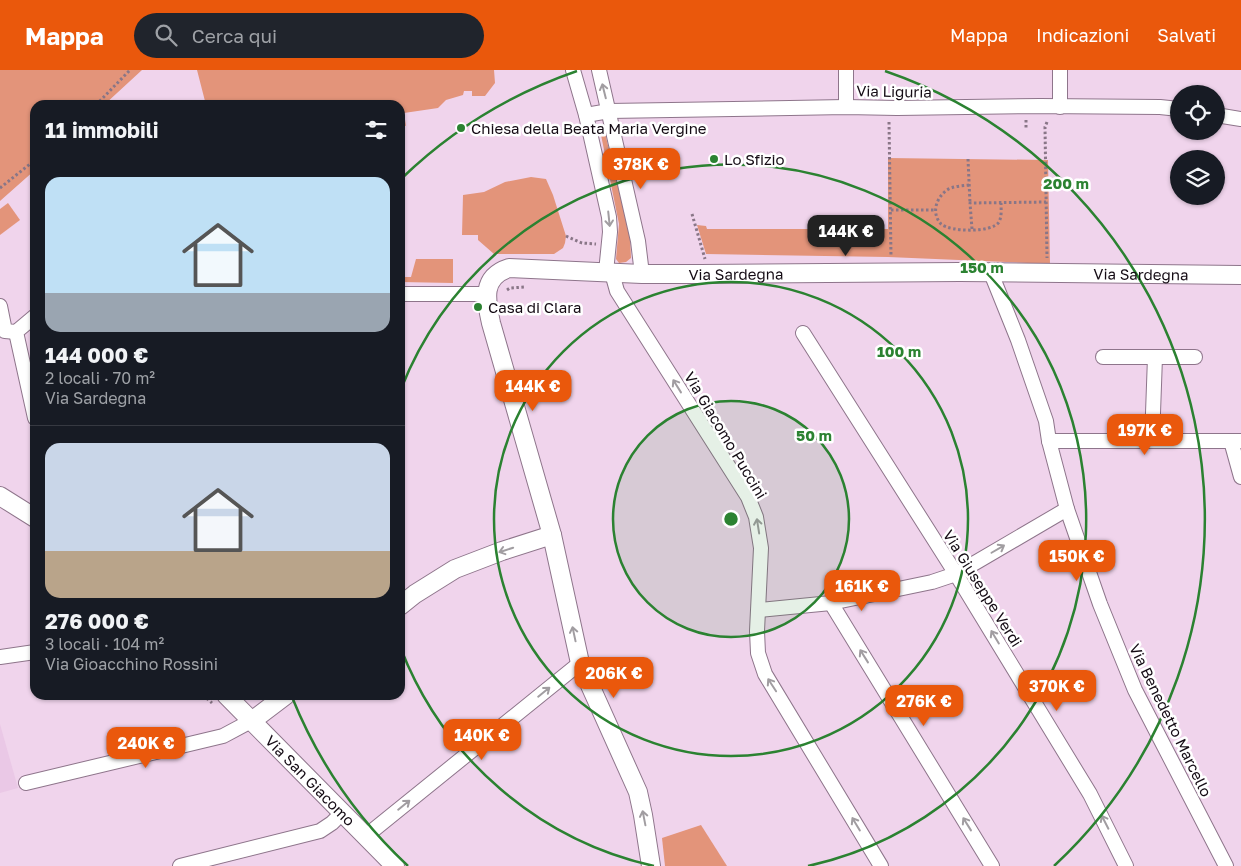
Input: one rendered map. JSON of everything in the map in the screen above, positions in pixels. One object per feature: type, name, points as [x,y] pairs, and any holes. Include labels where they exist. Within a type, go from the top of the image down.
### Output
[{"type":"street","points":[[573,70],[586,115],[609,218],[609,273]]},
{"type":"street","points":[[599,70],[638,241],[642,274]]},
{"type":"street","points":[[846,70],[846,107]]},
{"type":"street","points":[[1060,70],[1060,107]]},
{"type":"street","name":"Via Liguria","points":[[586,115],[609,111],[846,107],[1170,108]]},
{"type":"street","points":[[1225,116],[1241,119]]},
{"type":"street","name":"Via Sardegna","points":[[486,294],[493,278],[500,271],[509,268],[642,274],[1047,273],[1241,275]]},
{"type":"street","name":"Via Giacomo Puccini","points":[[609,273],[617,291],[748,497],[756,517],[761,548],[758,653],[765,674],[881,866]]},
{"type":"street","name":"Via Benedetto Marcello","points":[[991,273],[1018,340],[1046,421],[1049,441],[1067,509],[1100,604],[1135,690],[1226,866]]},
{"type":"street","points":[[405,294],[486,294],[491,323],[552,535],[580,663],[638,792],[651,866]]},
{"type":"street","points":[[0,306],[5,331],[16,332],[30,320]]},
{"type":"street","points":[[16,332],[30,395]]},
{"type":"street","name":"Via Giuseppe Verdi","points":[[803,332],[956,574],[1090,794],[1126,866]]},
{"type":"street","points":[[1152,441],[1155,356]]},
{"type":"street","points":[[1103,357],[1195,356]]},
{"type":"street","points":[[1049,441],[1236,441],[1241,477]]},
{"type":"street","points":[[0,496],[30,515]]},
{"type":"street","points":[[759,610],[831,603],[915,587],[956,574],[1067,509]]},
{"type":"street","points":[[405,602],[455,569],[552,535]]},
{"type":"street","points":[[831,603],[992,866]]},
{"type":"street","points":[[0,657],[30,653]]},
{"type":"street","points":[[366,836],[580,663]]},
{"type":"street","name":"Via San Giacomo","points":[[231,700],[394,866]]},
{"type":"street","points":[[26,783],[223,736],[252,720],[279,700]]},
{"type":"street","points":[[180,866],[320,831],[342,813]]},
{"type":"path","points":[[101,100],[130,70]]},
{"type":"path","points":[[888,119],[890,124],[892,259]]},
{"type":"path","points":[[1047,122],[1045,127],[1047,273]]},
{"type":"path","points":[[968,159],[972,229]]},
{"type":"path","points":[[0,188],[30,164]]},
{"type":"path","points":[[969,185],[946,191],[938,199],[935,210],[941,224],[951,229],[986,229],[998,224],[1001,216],[1001,203]]},
{"type":"path","points":[[970,203],[1046,202]]},
{"type":"path","points":[[891,210],[935,210]]},
{"type":"path","points":[[692,214],[704,259],[714,259]]},
{"type":"shaded area","points":[[0,70],[142,70],[109,100],[30,100],[30,174],[0,201]]},
{"type":"shaded area","points":[[197,70],[494,70],[495,83],[485,96],[472,96],[472,91],[464,91],[463,95],[446,100],[438,108],[405,113],[405,100],[205,100]]},
{"type":"shaded area","points":[[604,129],[630,235],[631,258],[626,262],[619,263],[616,259],[619,224],[600,130]]},
{"type":"shaded area","points":[[888,158],[1048,160],[1050,264],[888,257],[706,254],[697,225],[706,226],[707,229],[888,229]]},
{"type":"shaded area","points":[[531,177],[546,179],[566,236],[563,248],[554,254],[494,254],[478,240],[478,235],[462,235],[463,195],[484,192],[505,182]]},
{"type":"shaded area","points":[[8,203],[20,220],[0,235],[0,209]]},
{"type":"shaded area","points":[[416,259],[453,259],[453,283],[405,282],[405,277],[411,277]]},
{"type":"shaded area","points":[[0,724],[18,788],[0,793]]},
{"type":"shaded area","points":[[701,825],[727,866],[665,866],[662,838]]},
{"type":"place","name":"Chiesa della Beata Maria Vergine","points":[[461,128]]},
{"type":"place","name":"Lo Sfizio","points":[[714,159]]},
{"type":"place","name":"Casa di Clara","points":[[478,307]]}]
